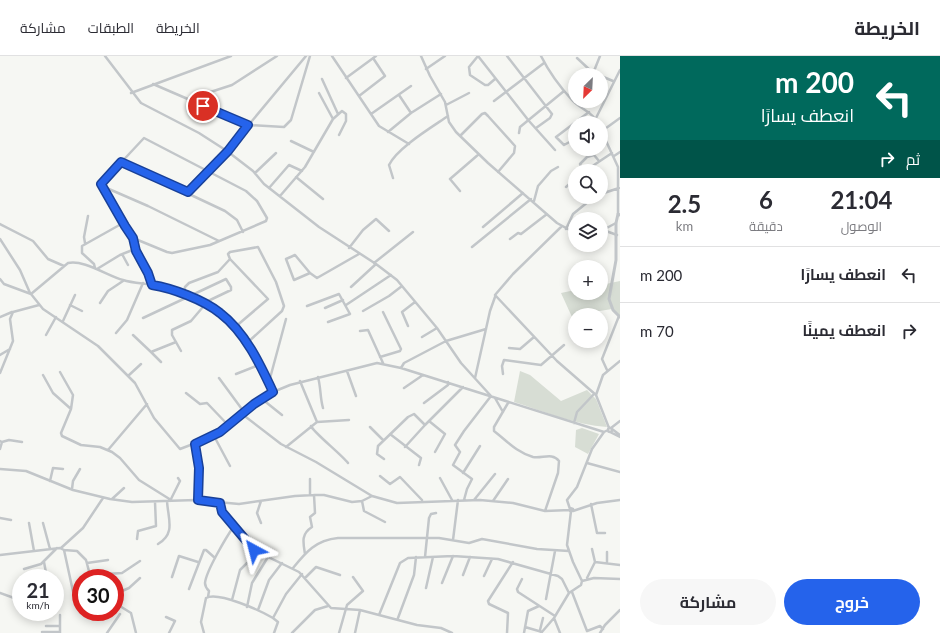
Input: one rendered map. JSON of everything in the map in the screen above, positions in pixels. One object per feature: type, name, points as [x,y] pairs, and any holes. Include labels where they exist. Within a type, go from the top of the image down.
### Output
[{"type":"street","points":[[105,56],[118,72],[131,93],[140,102],[199,133],[228,151],[255,173],[262,183],[319,227],[391,275],[437,328],[461,363],[491,396]]},
{"type":"street","points":[[131,93],[231,56]]},
{"type":"street","points":[[189,99],[232,85],[277,56]]},
{"type":"street","points":[[188,192],[228,151],[306,56]]},
{"type":"street","points":[[153,84],[248,125],[282,127],[288,124],[295,108],[310,56]]},
{"type":"street","points":[[332,56],[380,127],[409,144]]},
{"type":"street","points":[[346,78],[376,56]]},
{"type":"street","points":[[421,56],[426,70],[446,105],[450,124],[460,136],[498,172],[566,229],[573,214],[585,204]]},
{"type":"street","points":[[426,70],[445,56]]},
{"type":"street","points":[[496,79],[488,85],[484,85],[470,75],[468,68],[478,56],[529,121],[555,150]]},
{"type":"street","points":[[507,56],[552,116],[536,128]]},
{"type":"street","points":[[540,56],[564,91],[577,105],[594,116]]},
{"type":"street","points":[[595,68],[600,56]]},
{"type":"street","points":[[359,96],[385,76],[373,58]]},
{"type":"street","points":[[577,58],[588,68]]},
{"type":"street","points":[[494,101],[507,93],[544,63]]},
{"type":"street","points":[[597,116],[620,70]]},
{"type":"street","points":[[322,79],[338,114]]},
{"type":"street","points":[[608,79],[613,82]]},
{"type":"street","points":[[371,114],[411,86]]},
{"type":"street","points":[[519,132],[520,127],[564,91]]},
{"type":"street","points":[[319,93],[333,119]]},
{"type":"street","points":[[446,105],[469,93]]},
{"type":"street","points":[[388,132],[411,113],[441,94]]},
{"type":"street","points":[[399,95],[411,113]]},
{"type":"street","points":[[280,196],[302,171],[333,119],[344,111],[347,117],[340,135]]},
{"type":"street","points":[[584,116],[589,112]]},
{"type":"street","points":[[460,136],[482,114],[488,116],[506,134],[515,146],[514,153],[498,172]]},
{"type":"street","points":[[393,178],[389,164],[409,144],[448,116]]},
{"type":"street","points":[[608,126],[620,118]]},
{"type":"street","points":[[568,128],[556,137],[564,145],[568,143]]},
{"type":"street","points":[[102,186],[103,182],[144,138],[246,191],[257,201],[266,218],[266,221],[219,241],[201,247],[170,253],[133,238]]},
{"type":"street","points":[[291,141],[314,152]]},
{"type":"street","points":[[607,370],[602,359],[619,316],[611,307],[610,299],[615,267],[617,235],[616,223],[619,214],[619,171],[608,145]]},
{"type":"street","points":[[614,156],[620,152]]},
{"type":"street","points":[[255,173],[276,153]]},
{"type":"street","points":[[594,164],[612,153]]},
{"type":"street","points":[[460,191],[449,179],[479,154]]},
{"type":"street","points":[[580,164],[587,157],[594,155],[599,161]]},
{"type":"street","points":[[121,162],[188,192],[232,216],[239,222],[243,232]]},
{"type":"street","points":[[269,188],[289,165],[302,171]]},
{"type":"street","points":[[534,201],[538,186],[551,171],[558,167]]},
{"type":"street","points":[[296,177],[323,199]]},
{"type":"street","points":[[102,186],[133,238],[135,249],[148,273],[152,285]]},
{"type":"street","points":[[102,186],[148,206],[219,241]]},
{"type":"street","points":[[608,192],[619,188]]},
{"type":"street","points":[[483,227],[523,193]]},
{"type":"street","points":[[472,247],[531,199]]},
{"type":"street","points":[[510,239],[518,233],[521,234],[547,214]]},
{"type":"street","points":[[85,243],[84,237],[88,216]]},
{"type":"street","points":[[350,248],[363,230],[376,219],[389,231]]},
{"type":"street","points":[[96,269],[94,264],[82,252],[82,246],[123,223]]},
{"type":"street","points":[[608,228],[616,223]]},
{"type":"street","points":[[0,224],[33,241],[48,259],[64,266]]},
{"type":"street","points":[[475,378],[486,329],[497,292],[513,274],[562,226]]},
{"type":"street","points":[[608,231],[617,235]]},
{"type":"street","points":[[351,287],[412,232]]},
{"type":"street","points":[[0,240],[20,270],[31,294],[39,305],[98,346],[135,383],[154,418],[178,448],[181,449],[214,436],[273,392],[300,381],[383,363],[448,382],[604,432]]},
{"type":"street","points":[[234,328],[268,299],[230,259],[228,254],[230,252],[256,246],[259,247],[284,303],[282,311],[247,343]]},
{"type":"street","points":[[96,269],[122,254],[135,249]]},
{"type":"street","points":[[122,254],[128,265]]},
{"type":"street","points":[[310,273],[298,280],[294,280],[286,259],[296,255],[314,278],[318,278],[359,254]]},
{"type":"street","points":[[184,295],[185,287],[189,283],[218,272],[230,259]]},
{"type":"street","points":[[31,294],[64,266],[73,262],[96,269],[124,281],[152,285],[184,295],[221,313],[247,343],[273,392]]},
{"type":"street","points":[[346,305],[391,275]]},
{"type":"street","points":[[0,279],[4,284],[31,294]]},
{"type":"street","points":[[143,318],[226,279],[231,289],[208,301],[191,321],[172,330],[181,351]]},
{"type":"street","points":[[100,303],[108,291],[124,281]]},
{"type":"street","points":[[116,333],[127,320],[143,283]]},
{"type":"street","points":[[0,286],[4,284]]},
{"type":"street","points":[[363,311],[389,296],[402,286]]},
{"type":"street","points":[[307,306],[337,293],[340,294],[350,313],[349,315],[328,322]]},
{"type":"street","points":[[63,321],[75,295]]},
{"type":"street","points":[[496,296],[553,356],[595,394],[610,429],[620,436]]},
{"type":"street","points":[[325,308],[343,300]]},
{"type":"street","points":[[408,326],[402,312],[416,302]]},
{"type":"street","points":[[0,317],[12,312],[39,305]]},
{"type":"street","points":[[70,305],[82,311]]},
{"type":"street","points":[[0,373],[14,337],[10,319],[12,312]]},
{"type":"street","points":[[380,357],[400,352],[402,349],[383,312]]},
{"type":"street","points":[[4,315],[10,319]]},
{"type":"street","points":[[46,335],[56,317]]},
{"type":"street","points":[[269,383],[286,319]]},
{"type":"street","points":[[422,337],[437,328]]},
{"type":"street","points":[[401,368],[404,363],[446,341],[486,329]]},
{"type":"street","points":[[360,331],[368,330],[383,363]]},
{"type":"street","points":[[133,335],[161,362]]},
{"type":"street","points":[[509,348],[520,349],[534,337]]},
{"type":"street","points":[[151,352],[176,342]]},
{"type":"street","points":[[503,374],[502,366],[504,360],[542,365],[564,345]]},
{"type":"street","points":[[0,355],[10,349]]},
{"type":"street","points":[[574,422],[576,412],[583,408],[595,394],[602,377],[607,370],[620,361]]},
{"type":"street","points":[[0,362],[3,365]]},
{"type":"street","points":[[128,376],[141,364]]},
{"type":"street","points":[[236,374],[259,365]]},
{"type":"street","points":[[347,371],[356,396]]},
{"type":"street","points":[[60,372],[73,395],[71,409],[61,434],[62,436],[81,445],[108,450],[120,458],[138,480],[171,499]]},
{"type":"street","points":[[404,388],[423,375]]},
{"type":"street","points":[[43,376],[53,393],[71,409]]},
{"type":"street","points":[[219,378],[243,413],[286,447],[316,462],[372,496],[385,501],[493,501],[513,503],[546,511],[571,510],[591,504],[620,500]]},
{"type":"street","points":[[318,378],[321,389],[320,399],[323,408]]},
{"type":"street","points":[[300,381],[316,422]]},
{"type":"street","points":[[424,403],[448,385],[448,382]]},
{"type":"street","points":[[405,447],[424,424],[429,421],[463,387]]},
{"type":"street","points":[[480,393],[483,387]]},
{"type":"street","points":[[186,393],[200,404],[207,403],[228,425]]},
{"type":"street","points":[[464,500],[467,489],[472,480],[452,465],[460,452],[455,445],[464,430],[491,396]]},
{"type":"street","points":[[495,398],[503,412]]},
{"type":"street","points":[[262,399],[282,415]]},
{"type":"street","points":[[508,402],[493,430],[507,440],[512,447],[533,457],[553,456],[559,461],[558,473],[546,511]]},
{"type":"street","points":[[108,450],[147,404]]},
{"type":"street","points":[[384,459],[376,451],[383,440],[413,414],[424,424]]},
{"type":"street","points":[[286,447],[316,422],[349,420]]},
{"type":"street","points":[[429,421],[445,434],[435,452]]},
{"type":"street","points":[[582,581],[569,551],[567,540],[571,510],[567,500],[577,487],[596,443],[604,432],[620,422]]},
{"type":"street","points":[[311,426],[313,431],[332,446],[348,463]]},
{"type":"street","points":[[370,427],[383,440]]},
{"type":"street","points":[[390,434],[421,458],[419,465]]},
{"type":"street","points":[[214,436],[230,466]]},
{"type":"street","points":[[0,449],[1,442],[9,440],[22,442]]},
{"type":"street","points":[[195,444],[199,468],[198,500]]},
{"type":"street","points":[[463,473],[480,446]]},
{"type":"street","points":[[587,463],[620,472]]},
{"type":"street","points":[[0,468],[26,471],[72,489],[103,498],[112,499],[155,502],[171,499],[198,500],[239,504],[312,495],[324,495],[352,502],[362,501],[372,496]]},
{"type":"street","points":[[50,481],[53,468],[63,469]]},
{"type":"street","points":[[72,489],[80,469]]},
{"type":"street","points":[[474,500],[495,474]]},
{"type":"street","points":[[380,476],[390,484],[400,477],[422,501]]},
{"type":"street","points":[[171,499],[180,482],[178,478]]},
{"type":"street","points":[[440,478],[452,500]]},
{"type":"street","points":[[304,554],[303,536],[306,530],[312,527],[310,517],[315,513],[310,479]]},
{"type":"street","points":[[493,501],[508,479]]},
{"type":"street","points":[[112,499],[124,488]]},
{"type":"street","points":[[24,569],[35,567],[44,562],[83,528],[103,498]]},
{"type":"street","points":[[453,540],[458,500]]},
{"type":"street","points":[[158,544],[166,539],[170,533],[166,501]]},
{"type":"street","points":[[261,522],[257,513],[262,501]]},
{"type":"street","points":[[362,501],[364,511],[385,522]]},
{"type":"street","points":[[137,539],[138,531],[156,526],[155,502]]},
{"type":"street","points":[[220,503],[222,512],[258,552],[293,568],[302,574],[328,606]]},
{"type":"street","points":[[591,504],[597,533],[605,533]]},
{"type":"street","points":[[425,557],[429,516],[436,513]]},
{"type":"street","points":[[0,518],[11,520]]},
{"type":"street","points":[[43,523],[50,549]]},
{"type":"street","points":[[29,524],[34,551]]},
{"type":"street","points":[[204,633],[201,622],[209,590],[205,583],[215,558],[234,526]]},
{"type":"street","points":[[293,568],[304,554],[315,545],[331,539],[426,539],[453,540],[469,543],[477,539],[485,539],[556,551],[569,551]]},
{"type":"street","points":[[0,554],[59,548],[79,552],[87,563],[89,569]]},
{"type":"street","points":[[189,588],[198,562],[205,549],[215,558]]},
{"type":"street","points":[[541,632],[554,617],[570,592],[581,585],[582,581],[587,578],[595,562],[592,549]]},
{"type":"street","points":[[64,550],[72,587]]},
{"type":"street","points":[[546,599],[556,551]]},
{"type":"street","points":[[232,600],[240,570],[258,552]]},
{"type":"street","points":[[606,552],[607,563]]},
{"type":"street","points":[[172,577],[179,556],[198,562]]},
{"type":"street","points":[[426,588],[433,556]]},
{"type":"street","points":[[442,583],[453,556]]},
{"type":"street","points":[[247,607],[252,583],[268,557]]},
{"type":"street","points":[[398,618],[414,575],[416,557]]},
{"type":"street","points":[[379,615],[400,563],[408,558],[416,557],[470,557],[513,562],[562,578],[570,592],[587,631],[600,626],[604,629]]},
{"type":"street","points":[[463,575],[470,557]]},
{"type":"street","points":[[484,576],[492,559]]},
{"type":"street","points":[[87,563],[108,560]]},
{"type":"street","points":[[124,572],[140,561]]},
{"type":"street","points":[[44,562],[45,569]]},
{"type":"street","points":[[507,633],[508,613],[490,605],[488,601],[513,562]]},
{"type":"street","points":[[595,562],[620,565]]},
{"type":"street","points":[[258,610],[270,578],[282,563]]},
{"type":"street","points":[[305,578],[316,567],[340,575]]},
{"type":"street","points":[[273,618],[286,594],[302,574]]},
{"type":"street","points":[[339,633],[345,609],[349,602],[363,591],[353,577]]},
{"type":"street","points":[[124,590],[129,588],[140,578]]},
{"type":"street","points":[[587,578],[620,579]]},
{"type":"street","points":[[522,579],[518,592],[554,617],[560,633]]},
{"type":"street","points":[[0,594],[12,597]]},
{"type":"street","points":[[208,597],[228,598],[247,607],[258,610],[273,618],[278,622],[274,633]]},
{"type":"street","points":[[292,633],[315,610],[328,606],[360,610],[398,618],[417,624],[441,628],[452,633]]},
{"type":"street","points":[[524,633],[529,610],[540,606]]},
{"type":"street","points":[[124,609],[131,614],[136,633]]},
{"type":"street","points":[[354,633],[360,610]]},
{"type":"street","points":[[600,633],[620,610]]},
{"type":"street","points":[[166,617],[175,621],[169,633]]},
{"type":"street","points":[[541,632],[543,618]]},
{"type":"street","points":[[42,632],[60,633],[60,621]]},
{"type":"street","points":[[107,633],[115,621]]},
{"type":"street","points":[[46,626],[60,626]]},
{"type":"street","points":[[525,627],[541,632]]},
{"type":"shaded area","points":[[620,281],[620,316],[612,309],[608,310],[608,308],[568,308],[561,293],[568,292],[568,300],[608,300],[608,284]]},
{"type":"shaded area","points":[[520,371],[530,375],[561,401],[587,390],[596,399],[607,427],[571,421],[514,402]]},
{"type":"shaded area","points":[[582,428],[599,434],[588,454],[575,447],[576,430]]},
{"type":"route","points":[[203,106],[248,125],[228,151],[188,192],[149,176],[121,162],[101,184],[106,195],[133,238],[136,251],[148,273],[152,285],[188,297],[221,313],[247,343],[273,392],[254,404],[220,432],[195,444],[199,465],[198,500],[220,503],[222,512],[254,550]]}]
